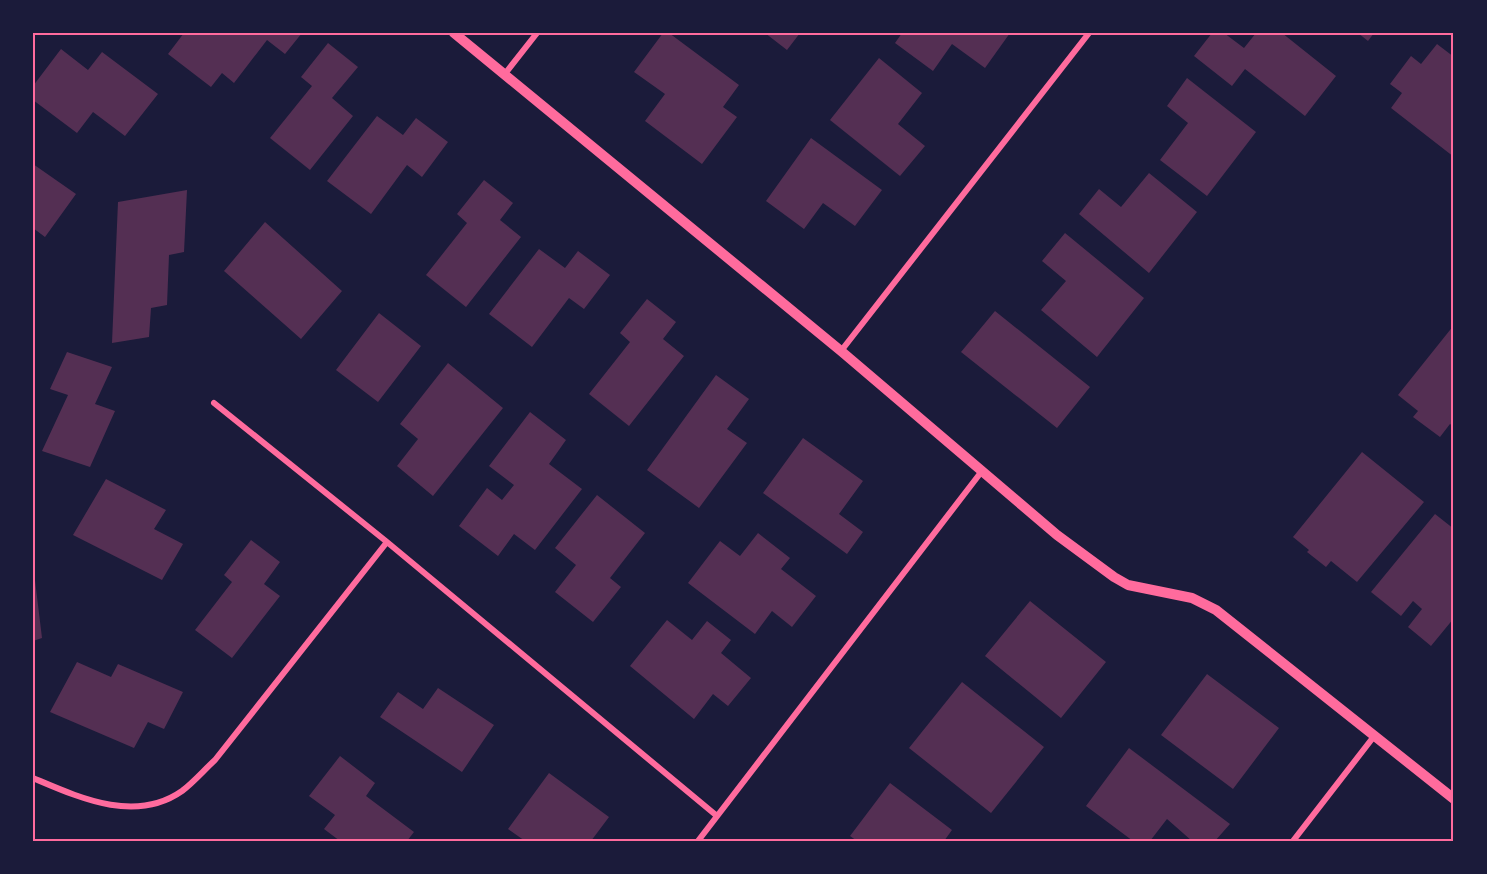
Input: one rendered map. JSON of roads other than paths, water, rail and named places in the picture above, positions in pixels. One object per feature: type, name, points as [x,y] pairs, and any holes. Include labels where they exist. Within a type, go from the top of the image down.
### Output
[{"type":"street","points":[[454,33],[842,351],[1057,535],[1128,585],[1192,598],[1216,610],[1454,799]]},
{"type":"street","points":[[504,75],[537,33]]},
{"type":"street","points":[[842,351],[1089,33]]},
{"type":"street","points":[[214,403],[387,542],[717,816]]},
{"type":"street","points":[[698,841],[982,471]]},
{"type":"street","points":[[33,778],[74,795],[107,805],[137,807],[169,798],[182,791],[215,760],[387,542]]},
{"type":"street","points":[[1293,841],[1376,735]]}]
